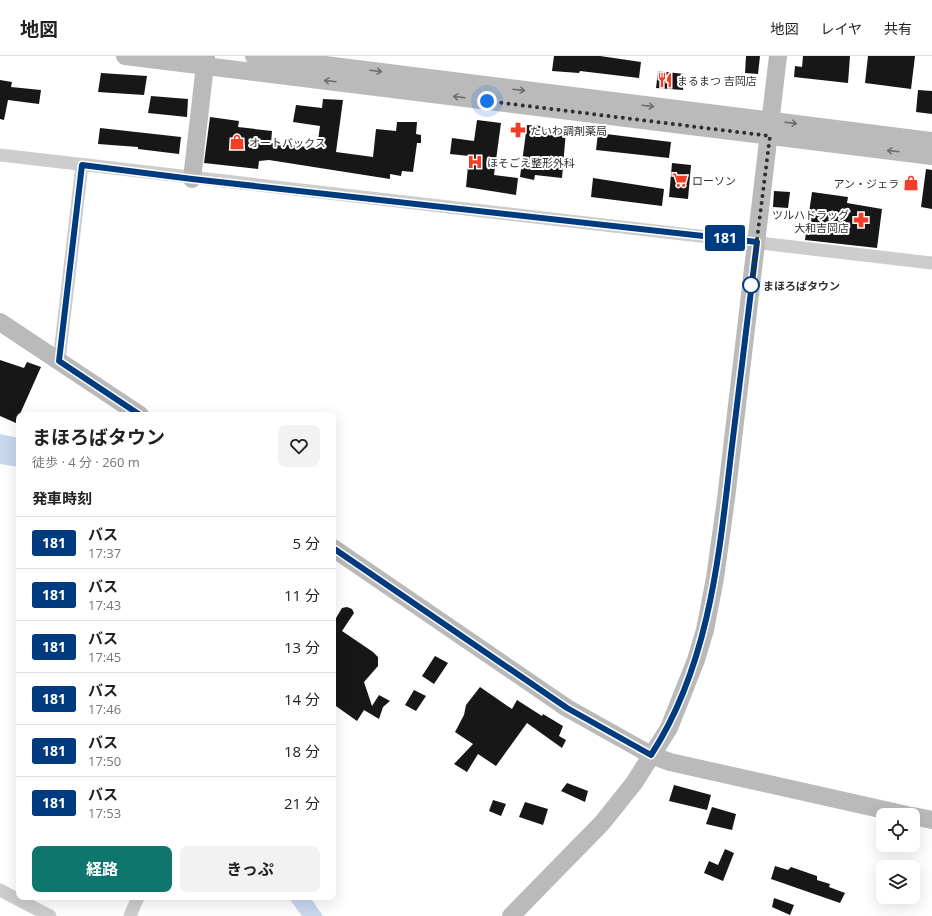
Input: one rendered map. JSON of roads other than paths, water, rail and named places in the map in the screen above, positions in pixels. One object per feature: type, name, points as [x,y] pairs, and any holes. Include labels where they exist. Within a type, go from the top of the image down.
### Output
[{"type":"street","points":[[125,56],[206,61],[770,128],[932,141]]},
{"type":"street","points":[[254,56],[770,128],[932,156]]},
{"type":"street","points":[[511,916],[602,823],[634,783],[669,728],[696,660],[705,630],[715,578],[726,499],[778,56]]},
{"type":"street","points":[[192,179],[206,61]]},
{"type":"street","points":[[0,155],[192,179],[932,263]]},
{"type":"street","points":[[59,361],[82,165]]},
{"type":"street","points":[[0,322],[136,412]]},
{"type":"street","points":[[336,550],[567,708],[651,755],[670,762],[876,808]]},
{"type":"street","points":[[920,817],[932,820]]},
{"type":"street","points":[[0,890],[16,898]]},
{"type":"street","points":[[19,900],[50,916]]},
{"type":"street","points":[[130,916],[137,900]]},
{"type":"water","points":[[0,434],[16,437],[16,467],[0,464]]},
{"type":"water","points":[[290,900],[312,900],[323,916],[302,916]]},
{"type":"place","name":"まるまつ 吉岡店","points":[[665,80]]},
{"type":"place","name":"たいわ調剤薬局","points":[[518,130]]},
{"type":"place","name":"オートバックス","points":[[237,142]]},
{"type":"place","name":"ほそごえ整形外科","points":[[475,162]]},
{"type":"place","name":"ローソン","points":[[680,180]]},
{"type":"place","name":"アン・ジェラ","points":[[911,183]]},
{"type":"place","name":"ツルハドラッグ 大和吉岡店","points":[[861,220]]},
{"type":"place","name":"まほろばタウン","points":[[751,285]]}]
